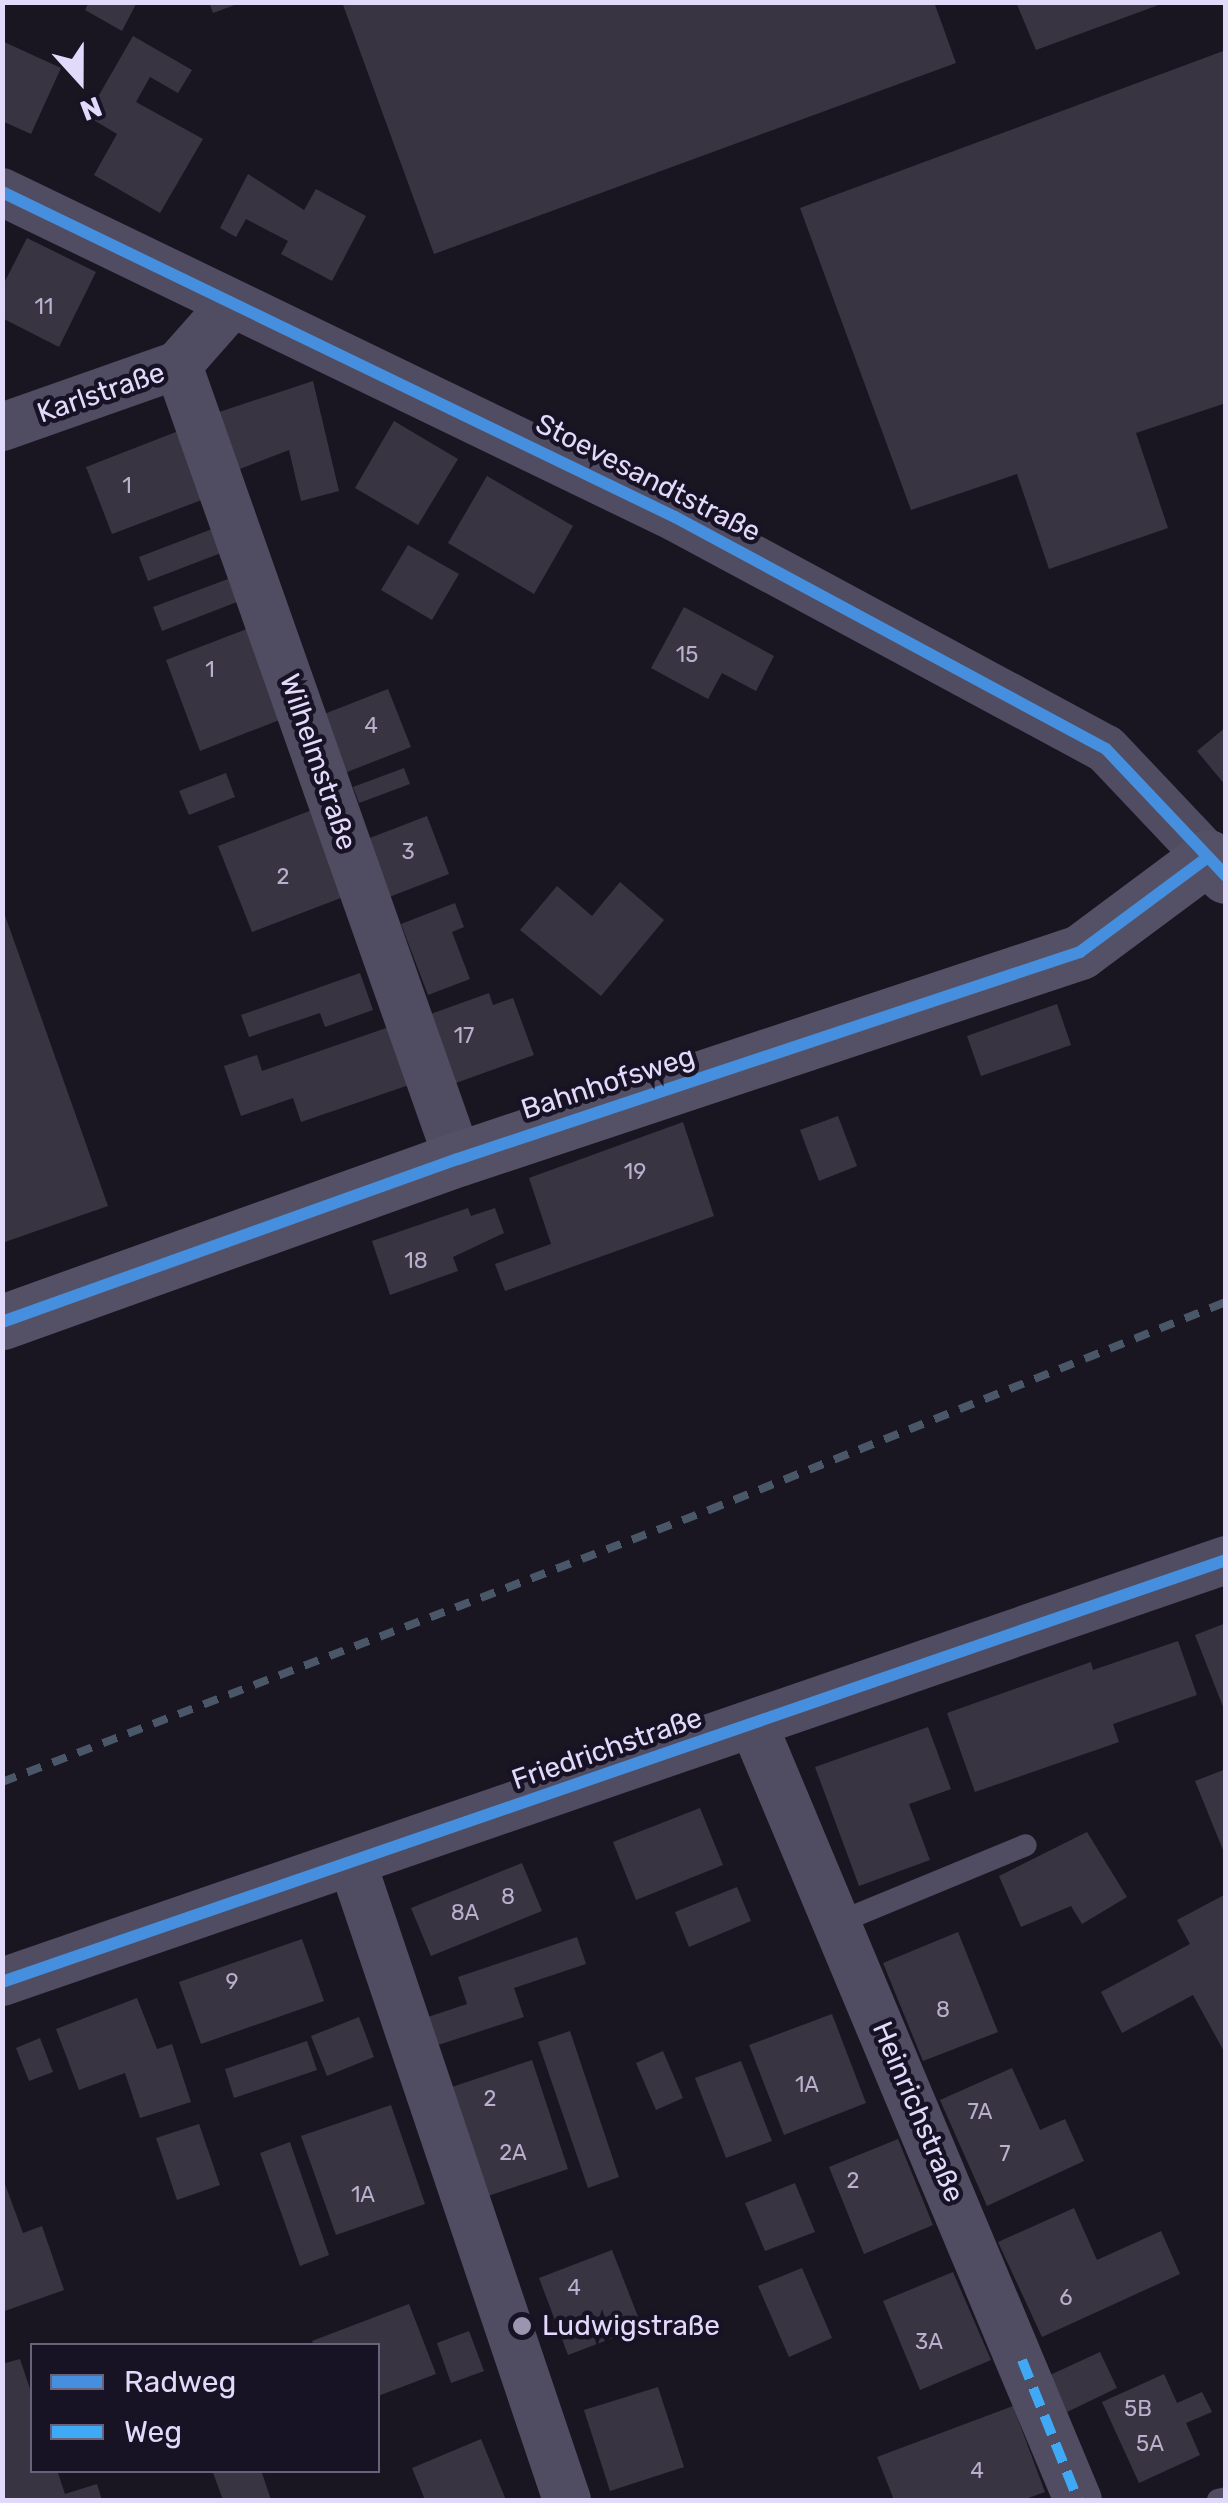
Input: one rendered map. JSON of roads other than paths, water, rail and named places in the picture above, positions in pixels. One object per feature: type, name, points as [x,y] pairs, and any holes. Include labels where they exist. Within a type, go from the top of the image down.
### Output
[{"type":"street","name":"Stoevesandtstraße","points":[[2,192],[676,516],[1106,749],[1217,866]]},
{"type":"street","name":"Karlstraße","points":[[2,428],[178,365],[232,304]]},
{"type":"street","name":"Wilhelmstraße","points":[[178,365],[458,1160]]},
{"type":"street","name":"Bahnhofsweg","points":[[2,1322],[458,1160],[1080,952],[1217,866]]},
{"type":"street","name":"Friedrichstraße","points":[[2,1982],[754,1726],[1226,1560]]},
{"type":"street","name":"Heinrichstraße","points":[[754,1726],[1078,2500]]},
{"type":"street","points":[[352,1862],[567,2500]]},
{"type":"lane","points":[[838,1923],[1026,1845]]},
{"type":"lane","points":[[1218,2500],[1226,2498]]},
{"type":"railway","points":[[2,1782],[709,1510],[1226,1302]]},
{"type":"place","name":"Ludwigstraße","points":[[522,2326]]}]
